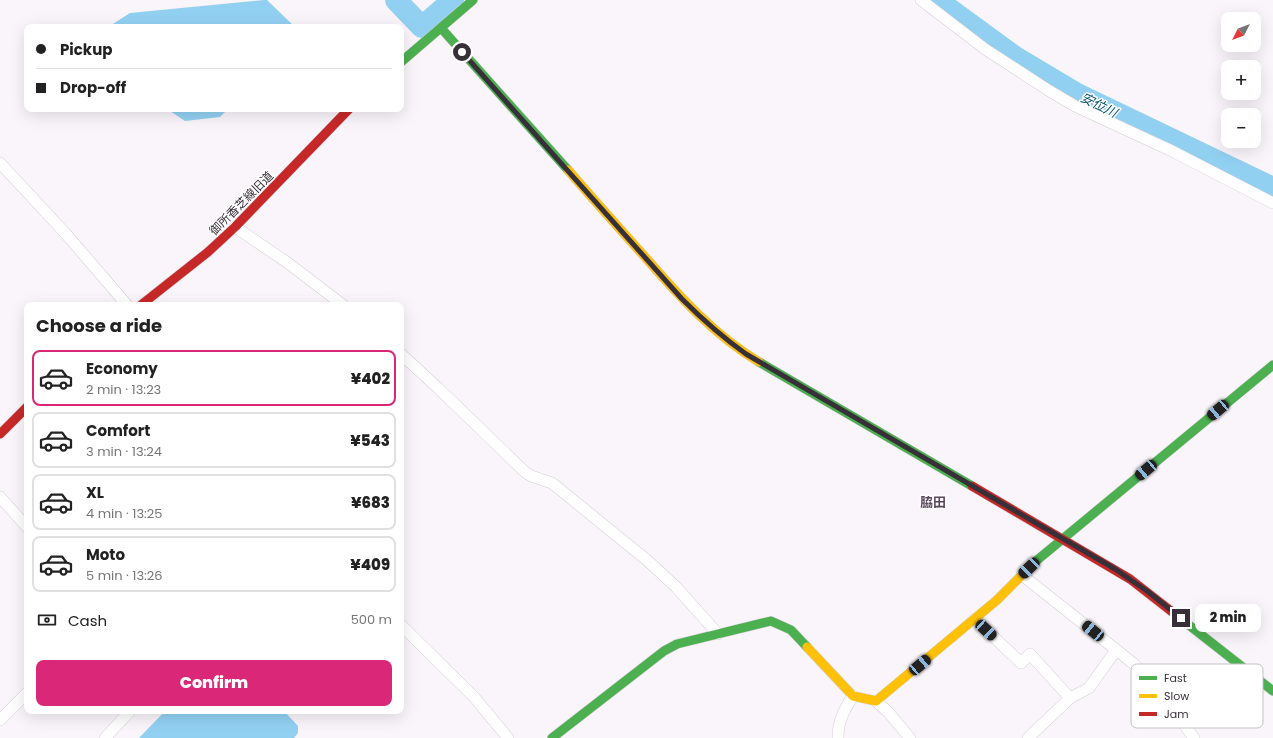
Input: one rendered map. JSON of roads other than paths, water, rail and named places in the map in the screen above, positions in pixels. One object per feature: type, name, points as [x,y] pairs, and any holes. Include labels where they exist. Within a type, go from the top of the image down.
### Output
[{"type":"street","points":[[404,59],[473,0]]},
{"type":"street","points":[[921,0],[985,49],[1075,106],[1170,150],[1273,202]]},
{"type":"street","points":[[441,28],[682,299],[723,338],[746,354],[1120,572],[1147,591],[1239,664]]},
{"type":"street","name":"御所香芝線旧道","points":[[145,302],[208,252],[235,227],[346,112]]},
{"type":"street","points":[[0,163],[61,228],[124,302]]},
{"type":"street","points":[[235,227],[288,262],[339,302]]},
{"type":"street","points":[[404,357],[525,472],[552,483],[648,561],[676,587],[718,634]]},
{"type":"street","points":[[876,701],[997,600],[1063,538],[1273,365]]},
{"type":"street","points":[[0,434],[24,410]]},
{"type":"street","points":[[0,497],[24,524]]},
{"type":"street","points":[[1022,575],[1132,664]]},
{"type":"street","points":[[975,619],[1021,662],[1030,654],[1070,698]]},
{"type":"street","points":[[552,738],[664,651],[676,644],[771,621],[781,624],[791,630],[853,696],[876,701],[889,713],[910,738]]},
{"type":"street","points":[[404,628],[474,697],[508,738]]},
{"type":"street","points":[[1028,738],[1070,698],[1089,688],[1116,650]]},
{"type":"street","points":[[1263,683],[1273,691]]},
{"type":"street","points":[[0,720],[24,696]]},
{"type":"street","points":[[838,738],[838,725],[843,712],[853,696]]},
{"type":"street","points":[[106,738],[127,714]]},
{"type":"street","points":[[1187,728],[1194,738]]},
{"type":"water","points":[[267,0],[292,24],[113,24],[130,13]]},
{"type":"water","points":[[172,112],[225,112],[220,117],[185,121]]},
{"type":"water","points":[[162,714],[287,714],[298,726],[298,733],[294,738],[139,738]]},
{"type":"waterway","name":"安位川","points":[[396,0],[422,27],[453,0]]},
{"type":"waterway","name":"安位川","points":[[937,0],[1015,57],[1077,94],[1273,188]]},
{"type":"district","name":"脇田","points":[[933,502]]}]
